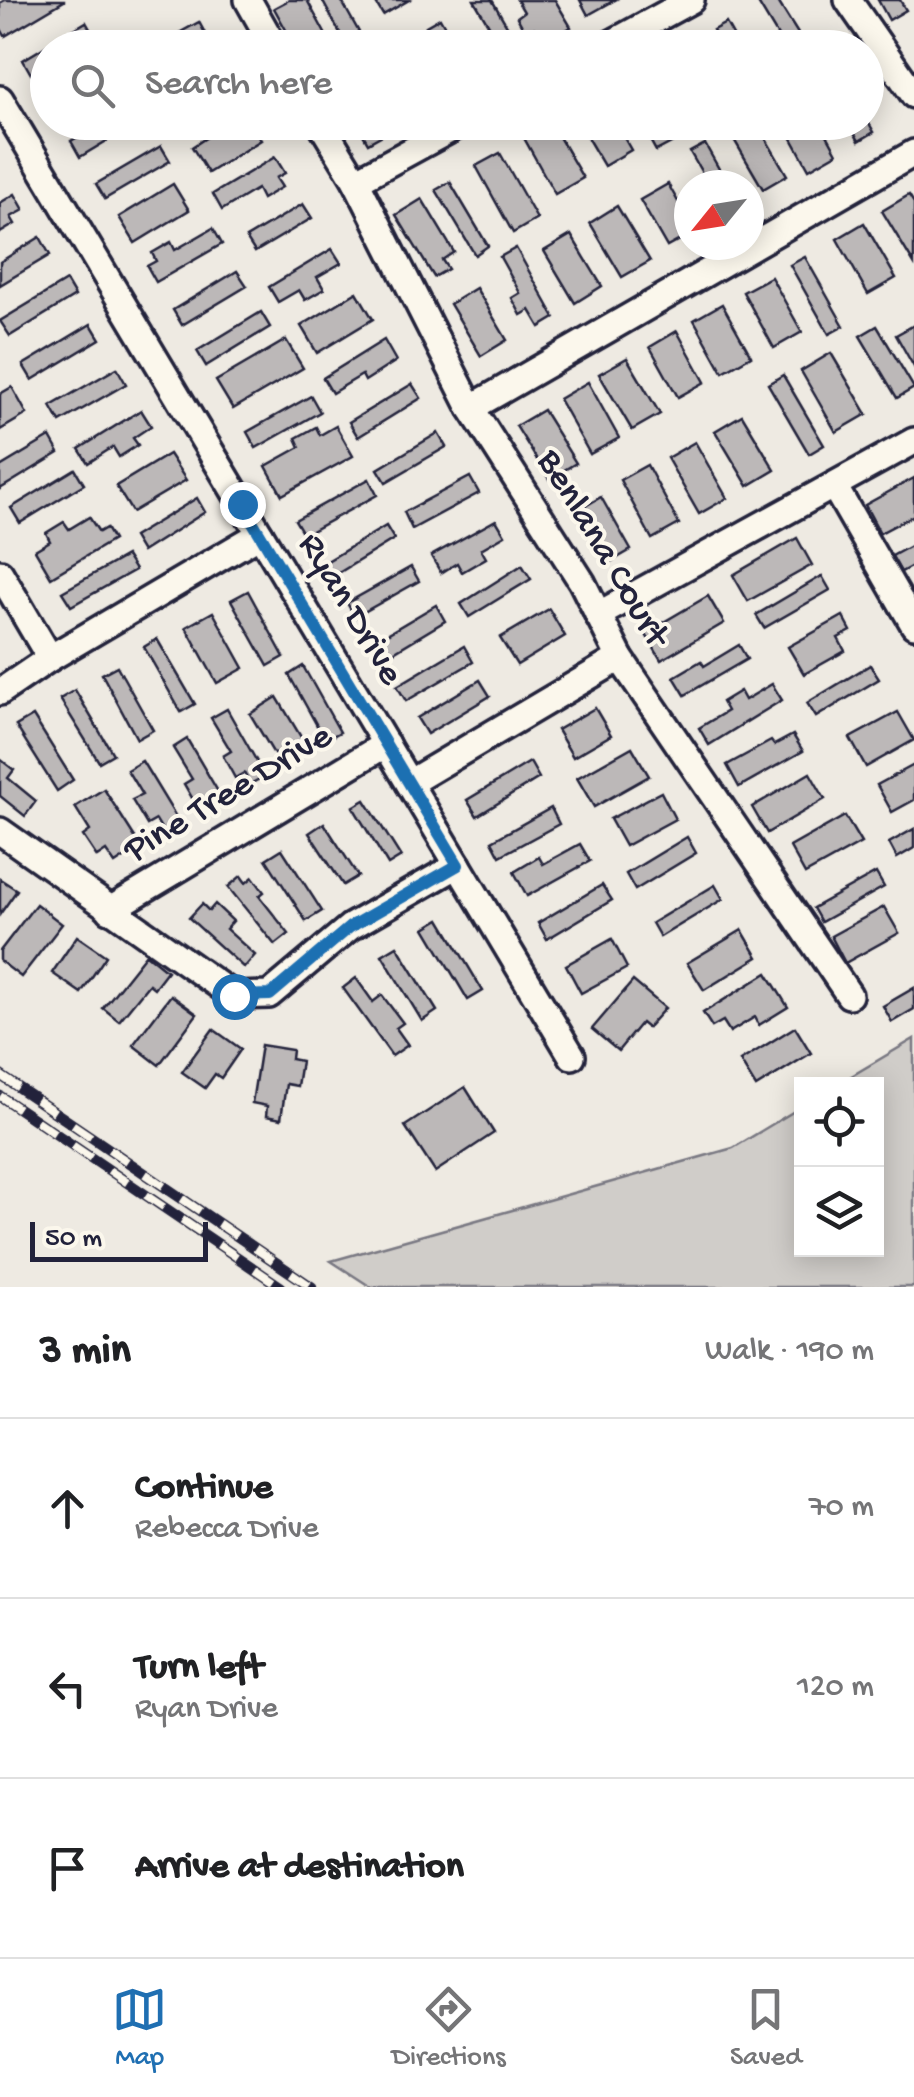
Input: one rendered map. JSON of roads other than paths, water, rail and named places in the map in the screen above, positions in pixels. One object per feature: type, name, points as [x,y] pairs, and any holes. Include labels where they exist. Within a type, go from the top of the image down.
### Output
[{"type":"street","points":[[248,0],[264,30]]},
{"type":"street","points":[[636,30],[691,0]]},
{"type":"street","points":[[848,0],[869,30]]},
{"type":"street","points":[[884,52],[914,95]]},
{"type":"street","name":"Ryan Drive","points":[[2,108],[572,1056]]},
{"type":"street","name":"Benlana Court","points":[[331,140],[356,181],[471,408],[582,582],[620,658],[848,995]]},
{"type":"street","points":[[356,181],[431,140]]},
{"type":"street","points":[[471,408],[914,153]]},
{"type":"street","points":[[598,615],[914,441]]},
{"type":"street","points":[[834,486],[914,626]]},
{"type":"street","points":[[0,692],[50,658],[260,534]]},
{"type":"street","points":[[0,573],[50,658]]},
{"type":"street","points":[[409,782],[620,658]]},
{"type":"street","name":"Pine Tree Drive","points":[[110,910],[386,744]]},
{"type":"street","points":[[0,831],[234,996],[270,995],[350,927],[458,865]]},
{"type":"railway","points":[[0,1075],[312,1287]]},
{"type":"railway","points":[[0,1096],[281,1287]]}]
